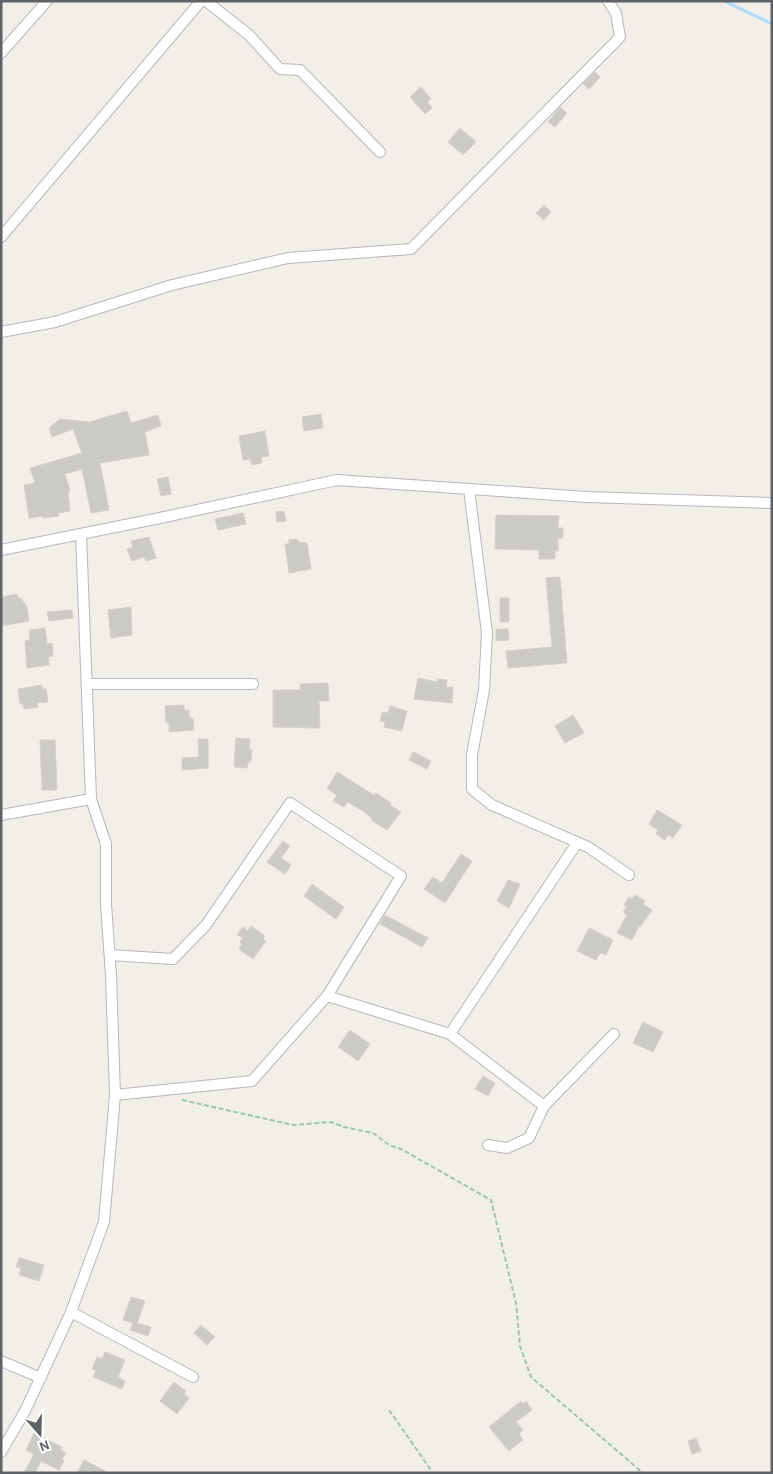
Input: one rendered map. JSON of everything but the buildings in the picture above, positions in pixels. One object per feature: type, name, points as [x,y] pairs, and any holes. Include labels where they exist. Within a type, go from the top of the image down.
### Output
[{"type":"street","points":[[1,52],[47,1]]},
{"type":"street","points":[[1,236],[201,1]]},
{"type":"street","points":[[206,1],[249,35],[280,69],[300,70],[380,152]]},
{"type":"street","points":[[1,332],[55,322],[172,285],[288,258],[412,249],[620,37],[616,13],[608,1]]},
{"type":"street","points":[[1,550],[337,480],[587,497],[772,503]]},
{"type":"street","points":[[469,489],[487,633],[484,690],[472,754],[472,789],[492,805],[588,847],[629,876]]},
{"type":"street","points":[[1,1452],[25,1411],[41,1378],[70,1312],[104,1222],[115,1095],[110,955],[106,904],[106,844],[91,799],[81,534]]},
{"type":"street","points":[[87,684],[252,684]]},
{"type":"street","points":[[1,814],[91,799]]},
{"type":"street","points":[[110,955],[173,959],[206,925],[290,803],[401,876],[327,996],[252,1081],[115,1095]]},
{"type":"street","points":[[450,1034],[577,843]]},
{"type":"street","points":[[327,996],[450,1034],[544,1106]]},
{"type":"street","points":[[488,1145],[507,1148],[529,1138],[544,1106],[614,1034]]},
{"type":"street","points":[[70,1312],[193,1377]]},
{"type":"street","points":[[1,1361],[41,1378]]},
{"type":"path","points":[[174,1098],[292,1125],[331,1122],[344,1128],[374,1133],[389,1145],[401,1149],[491,1200],[516,1303],[520,1346],[531,1377],[643,1473]]},
{"type":"path","points":[[389,1410],[433,1473]]},
{"type":"waterway","points":[[724,1],[772,24]]}]
